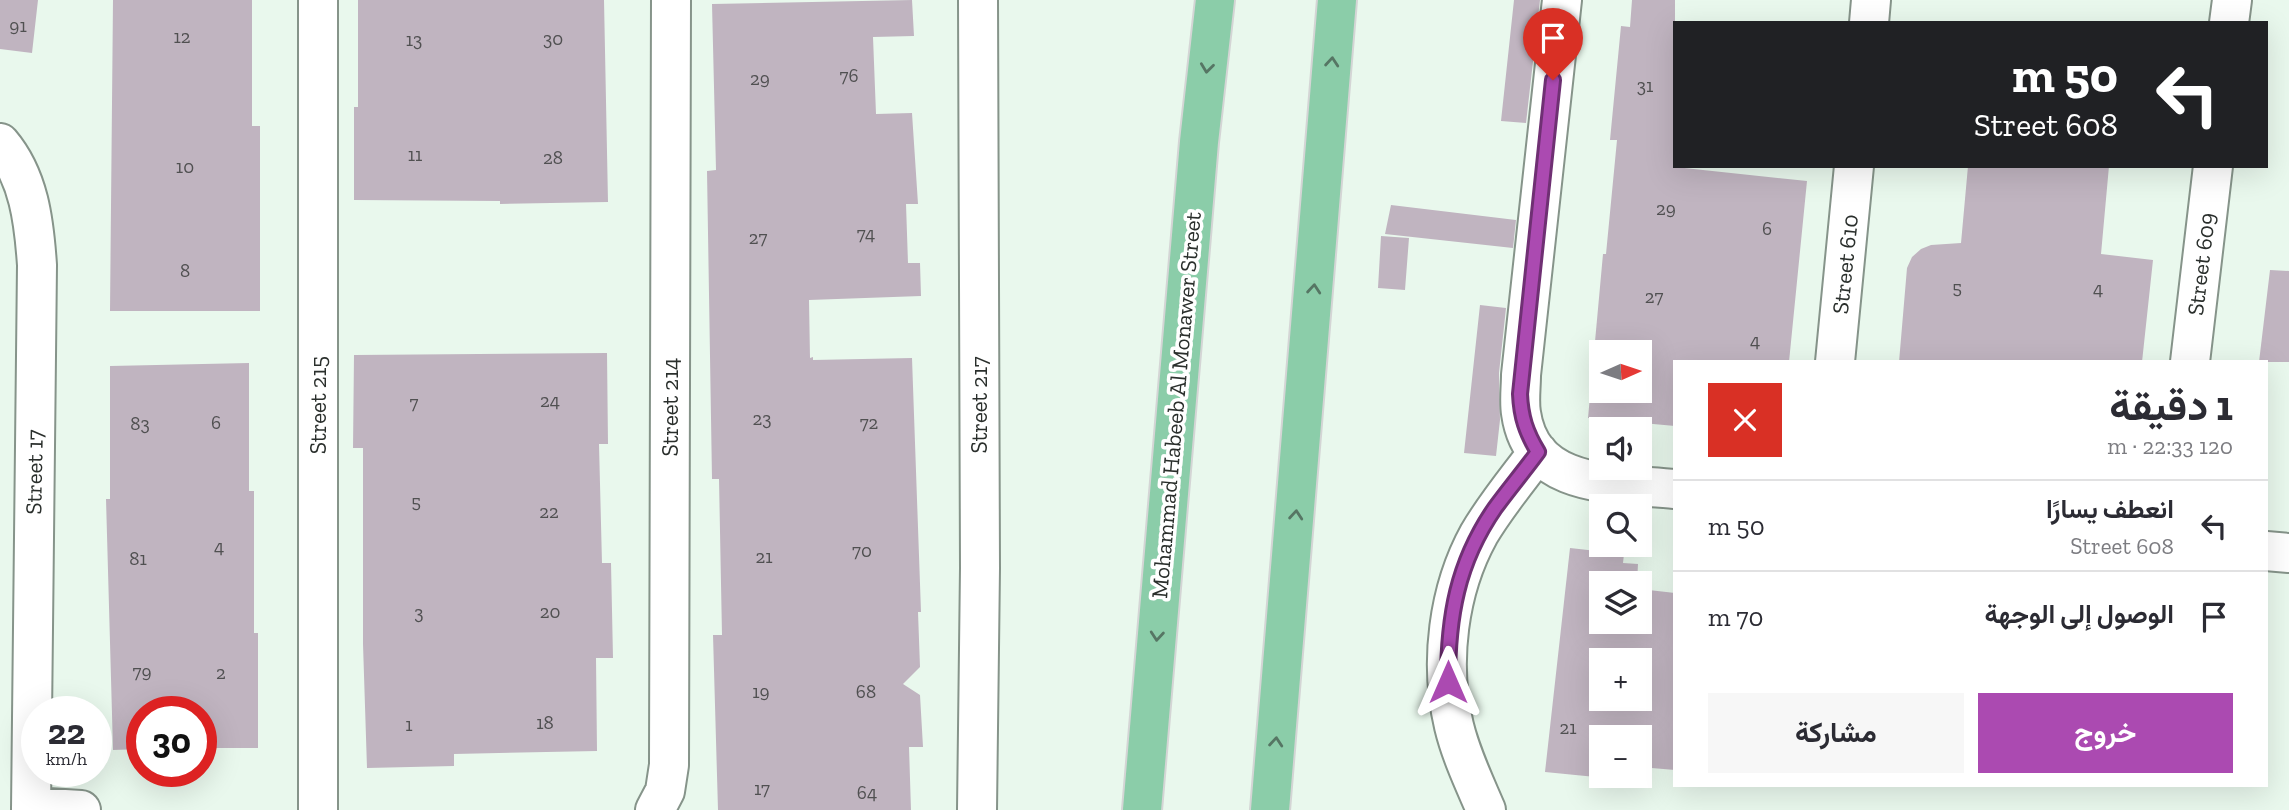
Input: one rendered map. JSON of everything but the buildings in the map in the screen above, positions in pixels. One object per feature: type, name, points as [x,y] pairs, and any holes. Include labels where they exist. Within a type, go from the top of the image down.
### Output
[{"type":"main road","name":"Mohammad Habeeb Al Monawer Street","points":[[1142,810],[1199,142],[1215,0]]},
{"type":"main road","points":[[1270,810],[1337,0]]},
{"type":"street","name":"Street 215","points":[[318,0],[318,810]]},
{"type":"street","name":"Street 214","points":[[654,810],[665,791],[669,765],[671,0]]},
{"type":"street","name":"Street 217","points":[[977,810],[980,593],[978,0]]},
{"type":"street","points":[[1562,0],[1521,384],[1521,413],[1526,432],[1538,452],[1558,470],[1580,479],[1673,489]]},
{"type":"street","points":[[1869,21],[1871,0]]},
{"type":"street","points":[[2229,21],[2232,0]]},
{"type":"street","name":"Street 17","points":[[0,143],[21,177],[30,205],[37,265],[31,808]]},
{"type":"street","name":"Street 610","points":[[1835,360],[1854,168]]},
{"type":"street","name":"Street 609","points":[[2190,360],[2213,168]]},
{"type":"street","points":[[1486,810],[1467,765],[1454,724],[1448,682],[1448,639],[1455,597],[1478,536],[1495,508],[1538,452]]},
{"type":"street","points":[[2268,551],[2289,554]]},
{"type":"street","points":[[31,808],[81,810]]},
{"type":"route","points":[[1448,682],[1448,639],[1455,597],[1465,566],[1478,536],[1495,508],[1538,452],[1526,432],[1520,394],[1553,80]]}]
